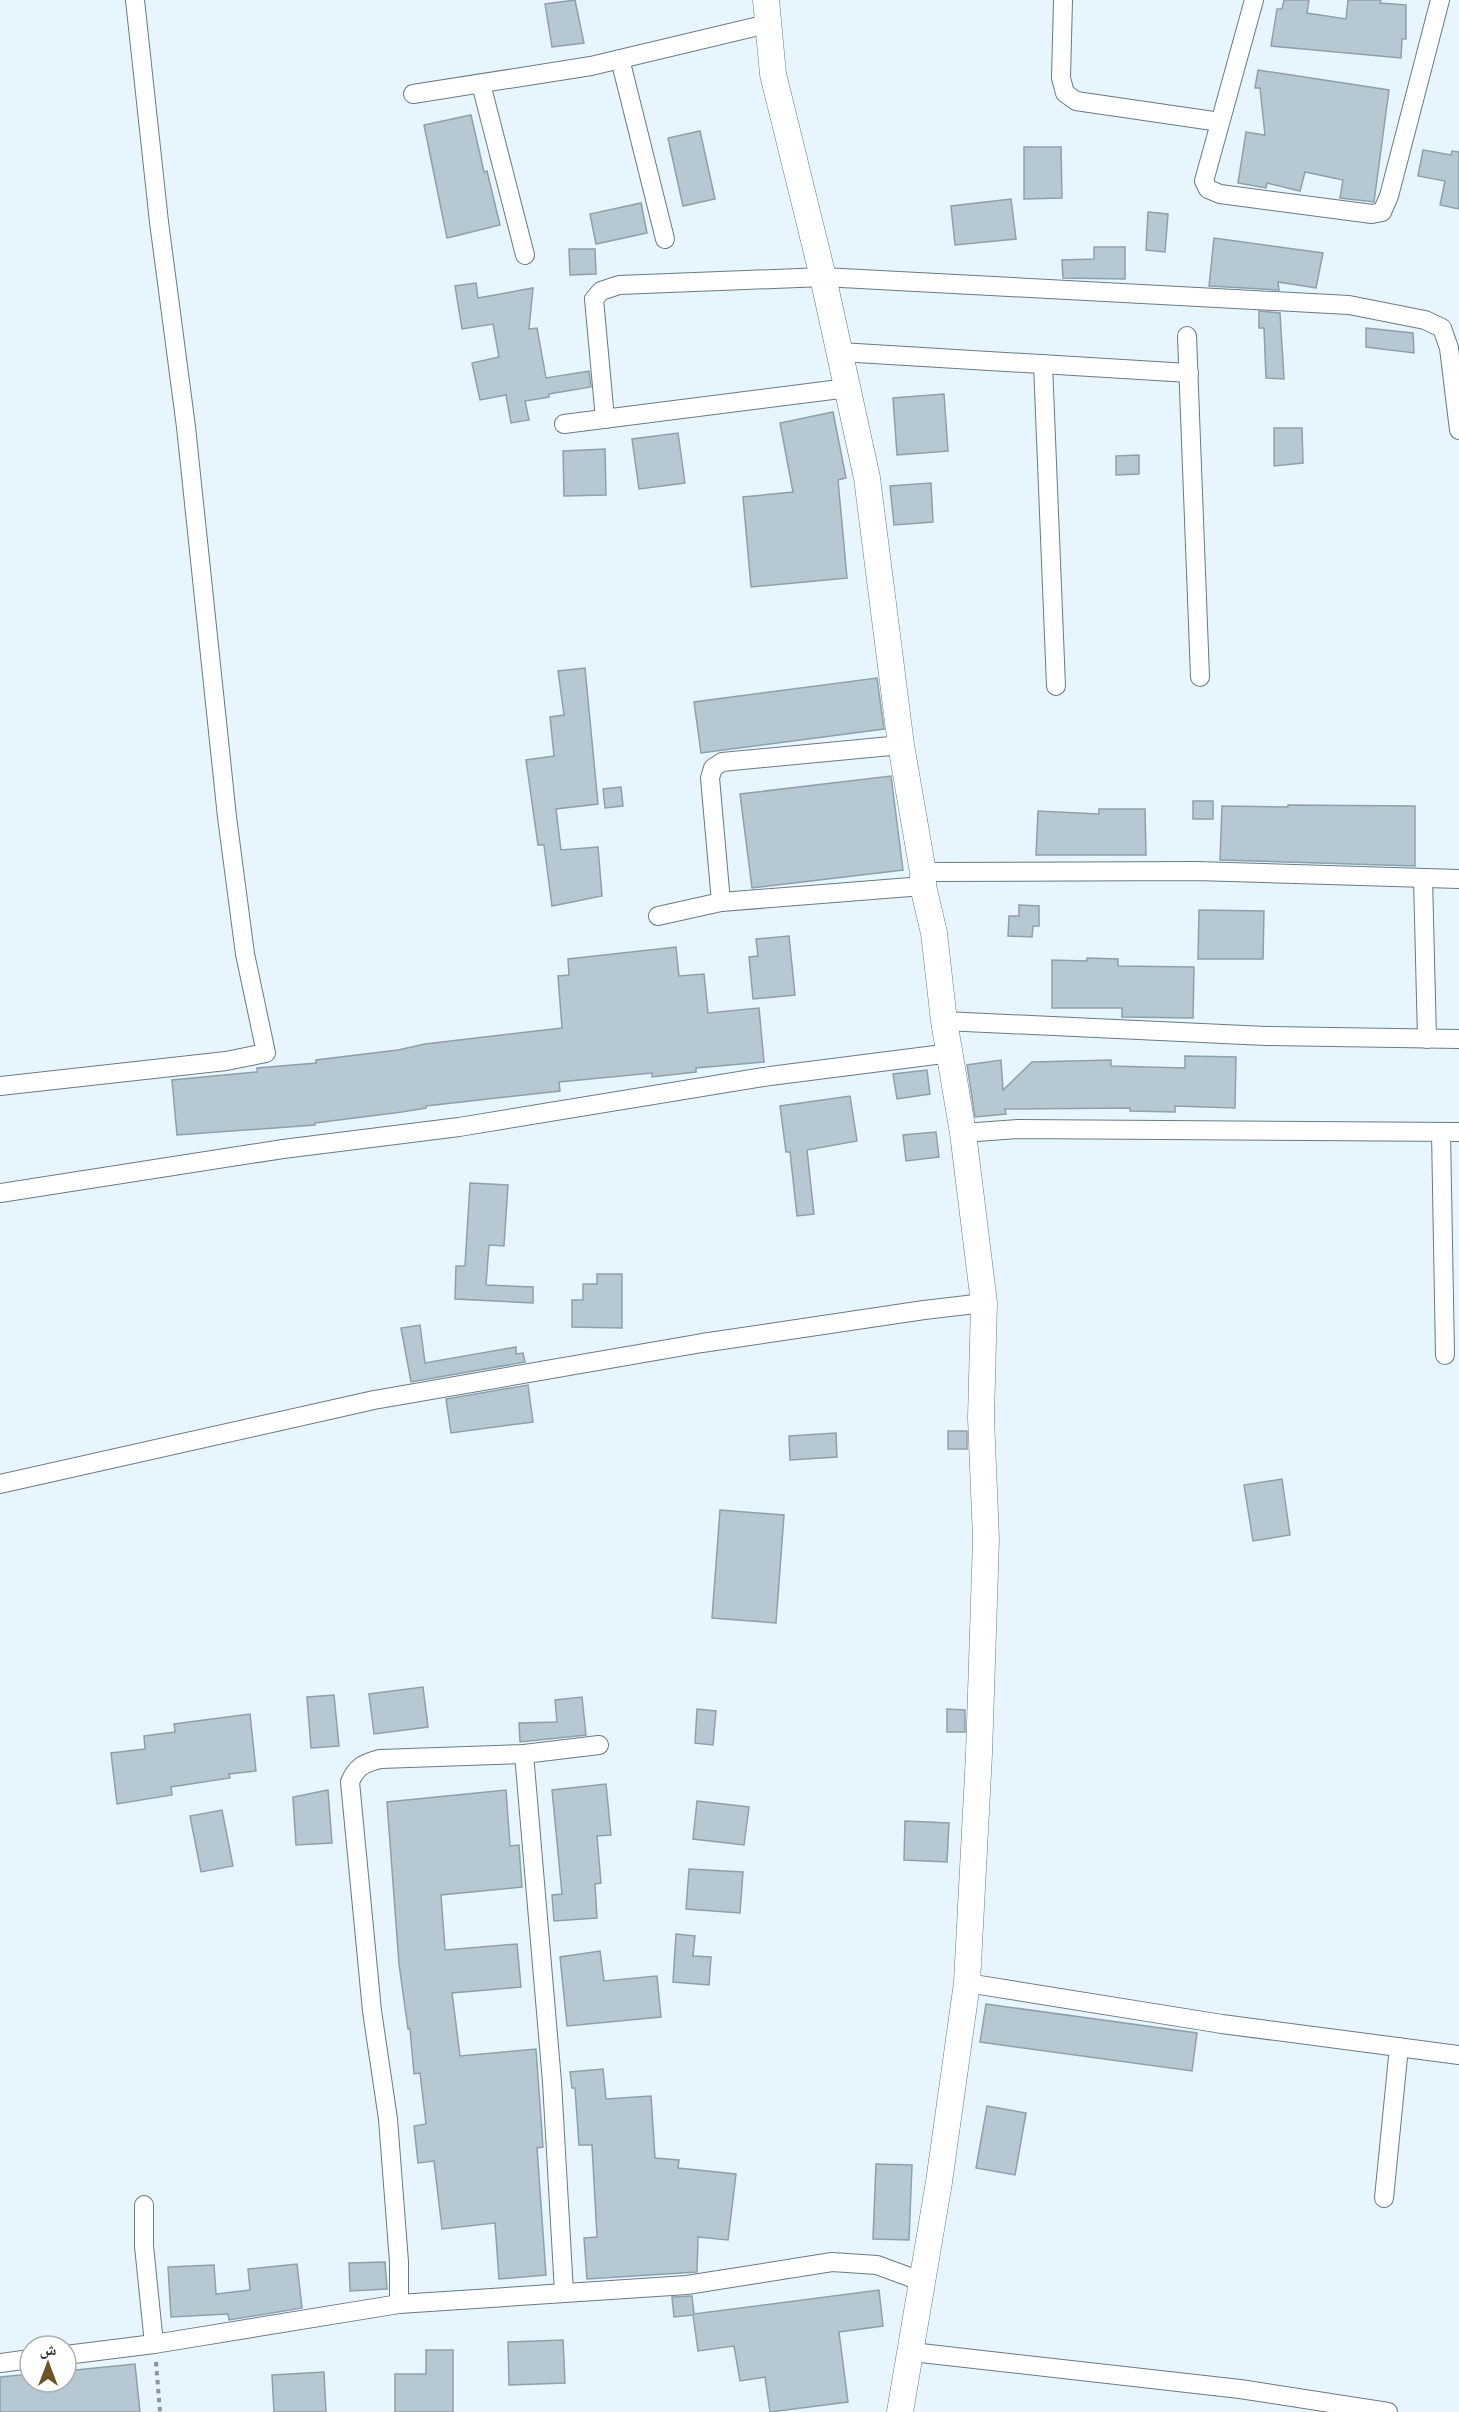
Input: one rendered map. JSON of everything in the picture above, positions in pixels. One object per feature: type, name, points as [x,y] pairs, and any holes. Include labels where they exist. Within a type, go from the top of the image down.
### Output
[{"type":"main road","points":[[766,12],[773,74],[823,277],[867,478],[878,548],[902,745],[934,933],[944,1021],[963,1133],[984,1304],[981,1418],[986,1551],[979,1754],[967,1983],[923,2282],[900,2412]]},
{"type":"street","points":[[0,1086],[226,1061],[266,1053],[244,954],[227,817],[186,427],[159,222],[135,0]]},
{"type":"street","points":[[1063,0],[1061,78],[1065,93],[1076,100],[1220,122]]},
{"type":"street","points":[[1254,0],[1204,181],[1208,189],[1220,194],[1372,214],[1382,212],[1389,196],[1440,0]]},
{"type":"street","points":[[413,94],[620,59],[766,12]]},
{"type":"street","points":[[620,59],[665,239]]},
{"type":"street","points":[[481,84],[525,255]]},
{"type":"street","points":[[605,419],[594,299],[601,291],[619,285],[823,277],[1349,304],[1425,320],[1451,330],[1449,348],[1459,430]]},
{"type":"street","points":[[1187,336],[1200,677]]},
{"type":"street","points":[[840,352],[1189,373]]},
{"type":"street","points":[[1043,364],[1056,686]]},
{"type":"street","points":[[564,424],[848,388]]},
{"type":"street","points":[[721,902],[710,778],[713,768],[722,762],[902,745]]},
{"type":"street","points":[[658,916],[721,902],[923,879],[1196,871],[1459,879]]},
{"type":"street","points":[[1423,878],[1427,1039]]},
{"type":"street","points":[[944,1021],[1266,1036],[1459,1040]]},
{"type":"street","points":[[0,1193],[283,1149],[459,1127],[770,1076],[951,1053]]},
{"type":"street","points":[[963,1133],[1018,1129],[1450,1132],[1445,1355]]},
{"type":"street","points":[[0,1484],[374,1400],[702,1343],[924,1310],[984,1304]]},
{"type":"street","points":[[399,2304],[399,2262],[388,2119],[372,2011],[350,1782],[354,1771],[364,1763],[380,1759],[524,1754],[599,1746]]},
{"type":"street","points":[[524,1754],[552,2082],[564,2292]]},
{"type":"street","points":[[967,1983],[1222,2024],[1459,2055]]},
{"type":"street","points":[[1384,2198],[1399,2047]]},
{"type":"street","points":[[144,2205],[144,2246],[154,2344]]},
{"type":"street","points":[[78,2354],[154,2344],[399,2304],[687,2285],[832,2262],[877,2265],[923,2282]]},
{"type":"street","points":[[912,2352],[1240,2389],[1388,2412]]},
{"type":"street","points":[[0,2363],[18,2361]]},
{"type":"path","points":[[154,2344],[160,2412]]},
{"type":"building","points":[[575,0],[584,43],[552,47],[545,4]]},
{"type":"building","points":[[1284,0],[1309,0],[1307,13],[1346,19],[1348,0],[1381,0],[1380,3],[1406,5],[1406,39],[1402,39],[1401,58],[1271,46],[1277,9],[1282,9]]},
{"type":"building","points":[[1258,70],[1389,90],[1374,202],[1340,198],[1343,180],[1305,172],[1300,191],[1267,183],[1266,188],[1238,183],[1246,132],[1265,135],[1260,88],[1255,88]]},
{"type":"building","points":[[471,115],[484,172],[487,171],[500,225],[447,238],[424,125]]},
{"type":"building","points":[[700,131],[715,199],[683,206],[668,138]]},
{"type":"building","points":[[1024,147],[1061,147],[1062,198],[1024,199]]},
{"type":"building","points":[[1423,150],[1451,155],[1452,151],[1459,152],[1459,209],[1440,205],[1445,181],[1418,176]]},
{"type":"building","points":[[1011,199],[1016,239],[955,245],[951,206]]},
{"type":"building","points":[[641,203],[647,233],[596,244],[590,214]]},
{"type":"building","points":[[1148,212],[1168,214],[1165,252],[1146,250]]},
{"type":"building","points":[[1214,238],[1323,253],[1316,288],[1278,282],[1279,290],[1209,286]]},
{"type":"building","points":[[1094,247],[1125,247],[1125,279],[1063,278],[1062,260],[1094,259]]},
{"type":"building","points":[[569,249],[595,249],[596,274],[570,275]]},
{"type":"building","points":[[476,283],[478,298],[533,288],[529,329],[537,328],[546,378],[589,371],[591,387],[549,394],[549,397],[525,401],[529,420],[511,423],[506,395],[480,400],[472,363],[499,357],[493,324],[462,329],[455,286]]},
{"type":"building","points":[[1259,311],[1280,313],[1284,379],[1266,378],[1264,328],[1259,328]]},
{"type":"building","points":[[1366,328],[1413,333],[1414,353],[1366,347]]},
{"type":"building","points":[[944,394],[948,451],[897,455],[893,398]]},
{"type":"building","points":[[833,412],[846,478],[838,480],[847,578],[751,587],[743,497],[793,492],[780,423]]},
{"type":"building","points":[[1274,428],[1302,428],[1303,463],[1274,466]]},
{"type":"building","points":[[678,433],[685,483],[639,489],[632,439]]},
{"type":"building","points":[[605,449],[606,495],[564,496],[563,451]]},
{"type":"building","points":[[1139,455],[1139,474],[1116,475],[1116,456]]},
{"type":"building","points":[[931,483],[933,522],[894,525],[890,486]]},
{"type":"building","points":[[585,668],[598,804],[556,809],[561,850],[598,847],[602,896],[552,906],[544,845],[538,845],[526,760],[554,756],[550,717],[564,715],[558,671]]},
{"type":"building","points":[[877,678],[884,729],[701,753],[694,702]]},
{"type":"building","points":[[891,776],[903,870],[752,888],[740,794]]},
{"type":"building","points":[[621,787],[623,806],[605,808],[603,789]]},
{"type":"building","points":[[1193,801],[1213,801],[1213,819],[1193,819]]},
{"type":"building","points":[[1288,805],[1415,806],[1415,866],[1220,860],[1222,806],[1288,807]]},
{"type":"building","points":[[1099,809],[1145,809],[1146,855],[1036,855],[1038,811],[1099,814]]},
{"type":"building","points":[[1019,905],[1039,906],[1039,926],[1033,926],[1032,937],[1008,936],[1009,916],[1019,916]]},
{"type":"building","points":[[1199,910],[1264,911],[1263,959],[1198,959]]},
{"type":"building","points":[[789,936],[795,995],[753,999],[749,957],[758,956],[756,939]]},
{"type":"building","points":[[676,947],[679,976],[704,974],[708,1013],[759,1008],[764,1062],[696,1068],[696,1072],[652,1077],[652,1073],[559,1082],[560,1091],[426,1106],[426,1108],[402,1112],[315,1123],[315,1125],[177,1135],[172,1080],[257,1072],[257,1068],[316,1063],[316,1060],[398,1050],[425,1044],[562,1028],[558,976],[569,975],[568,959]]},
{"type":"building","points":[[1087,958],[1118,959],[1118,966],[1194,967],[1193,1018],[1122,1017],[1122,1008],[1052,1008],[1052,960],[1087,961]]},
{"type":"building","points":[[1185,1056],[1236,1057],[1235,1108],[1175,1106],[1175,1112],[1130,1111],[1130,1108],[1005,1109],[1006,1114],[975,1117],[967,1065],[1001,1060],[1003,1090],[1032,1062],[1111,1060],[1111,1066],[1185,1068]]},
{"type":"building","points":[[927,1070],[930,1094],[897,1099],[893,1074]]},
{"type":"building","points":[[850,1096],[857,1141],[807,1150],[814,1214],[797,1216],[790,1152],[786,1152],[780,1106]]},
{"type":"building","points":[[936,1132],[939,1157],[906,1161],[903,1135]]},
{"type":"building","points":[[470,1183],[508,1185],[504,1246],[489,1245],[486,1285],[533,1287],[533,1303],[455,1299],[456,1266],[465,1266]]},
{"type":"building","points":[[597,1274],[622,1274],[622,1328],[572,1327],[572,1300],[583,1300],[583,1284],[597,1284]]},
{"type":"building","points":[[420,1325],[425,1363],[516,1347],[516,1354],[523,1353],[525,1362],[411,1382],[401,1328]]},
{"type":"building","points":[[528,1385],[533,1422],[451,1433],[446,1399]]},
{"type":"building","points":[[948,1431],[967,1431],[967,1449],[948,1449]]},
{"type":"building","points":[[836,1433],[837,1457],[790,1460],[789,1436]]},
{"type":"building","points":[[1282,1479],[1290,1535],[1253,1541],[1244,1485]]},
{"type":"building","points":[[720,1510],[784,1515],[776,1623],[712,1618]]},
{"type":"building","points":[[423,1687],[428,1727],[374,1734],[369,1694]]},
{"type":"building","points":[[334,1695],[339,1746],[311,1748],[307,1697]]},
{"type":"building","points":[[582,1697],[586,1735],[520,1742],[519,1723],[557,1722],[555,1700]]},
{"type":"building","points":[[697,1709],[716,1711],[713,1745],[695,1743]]},
{"type":"building","points":[[947,1709],[965,1710],[965,1732],[947,1732]]},
{"type":"building","points":[[250,1714],[256,1771],[229,1774],[230,1778],[171,1787],[172,1795],[117,1804],[111,1753],[145,1749],[144,1736],[175,1732],[174,1724]]},
{"type":"building","points":[[606,1784],[611,1835],[597,1836],[601,1883],[595,1884],[597,1918],[554,1921],[552,1895],[562,1894],[552,1790]]},
{"type":"building","points":[[328,1790],[332,1843],[296,1845],[293,1797]]},
{"type":"building","points":[[506,1790],[510,1846],[519,1845],[522,1887],[441,1895],[445,1950],[517,1944],[521,1987],[452,1993],[460,2056],[536,2049],[543,2147],[537,2148],[546,2275],[499,2279],[495,2223],[442,2229],[434,2161],[418,2163],[414,2126],[426,2124],[420,2073],[414,2074],[410,2029],[408,2029],[399,1964],[387,1802]]},
{"type":"building","points":[[697,1801],[749,1807],[744,1845],[693,1839]]},
{"type":"building","points":[[222,1810],[233,1866],[201,1872],[190,1816]]},
{"type":"building","points":[[905,1821],[949,1823],[947,1862],[904,1860]]},
{"type":"building","points":[[689,1869],[743,1872],[740,1913],[686,1909]]},
{"type":"building","points":[[676,1934],[695,1936],[693,1956],[711,1957],[709,1985],[673,1982]]},
{"type":"building","points":[[600,1951],[604,1981],[657,1976],[661,2017],[567,2026],[560,1957]]},
{"type":"building","points":[[986,2004],[1197,2033],[1192,2071],[980,2042]]},
{"type":"building","points":[[603,2069],[606,2099],[651,2096],[655,2158],[679,2160],[678,2168],[736,2174],[728,2240],[698,2237],[697,2272],[587,2279],[584,2238],[597,2237],[592,2145],[579,2145],[575,2088],[572,2088],[570,2072]]},
{"type":"building","points":[[987,2106],[1026,2113],[1015,2175],[976,2168]]},
{"type":"building","points":[[876,2164],[912,2165],[909,2240],[873,2239]]},
{"type":"building","points":[[385,2262],[387,2289],[350,2291],[349,2263]]},
{"type":"building","points":[[297,2264],[302,2308],[229,2320],[228,2314],[171,2317],[168,2267],[214,2265],[216,2294],[250,2290],[248,2269]]},
{"type":"building","points":[[879,2290],[883,2326],[839,2332],[848,2402],[770,2412],[765,2377],[740,2381],[734,2346],[698,2351],[693,2315],[674,2317],[672,2297],[692,2296],[694,2314]]},
{"type":"building","points":[[563,2340],[565,2383],[509,2385],[508,2342]]},
{"type":"building","points":[[426,2350],[453,2350],[453,2412],[395,2412],[395,2374],[426,2374]]},
{"type":"building","points":[[135,2364],[140,2412],[0,2412],[0,2377],[18,2375],[18,2394],[78,2394],[78,2370]]},
{"type":"building","points":[[324,2372],[326,2412],[274,2412],[272,2375]]}]
